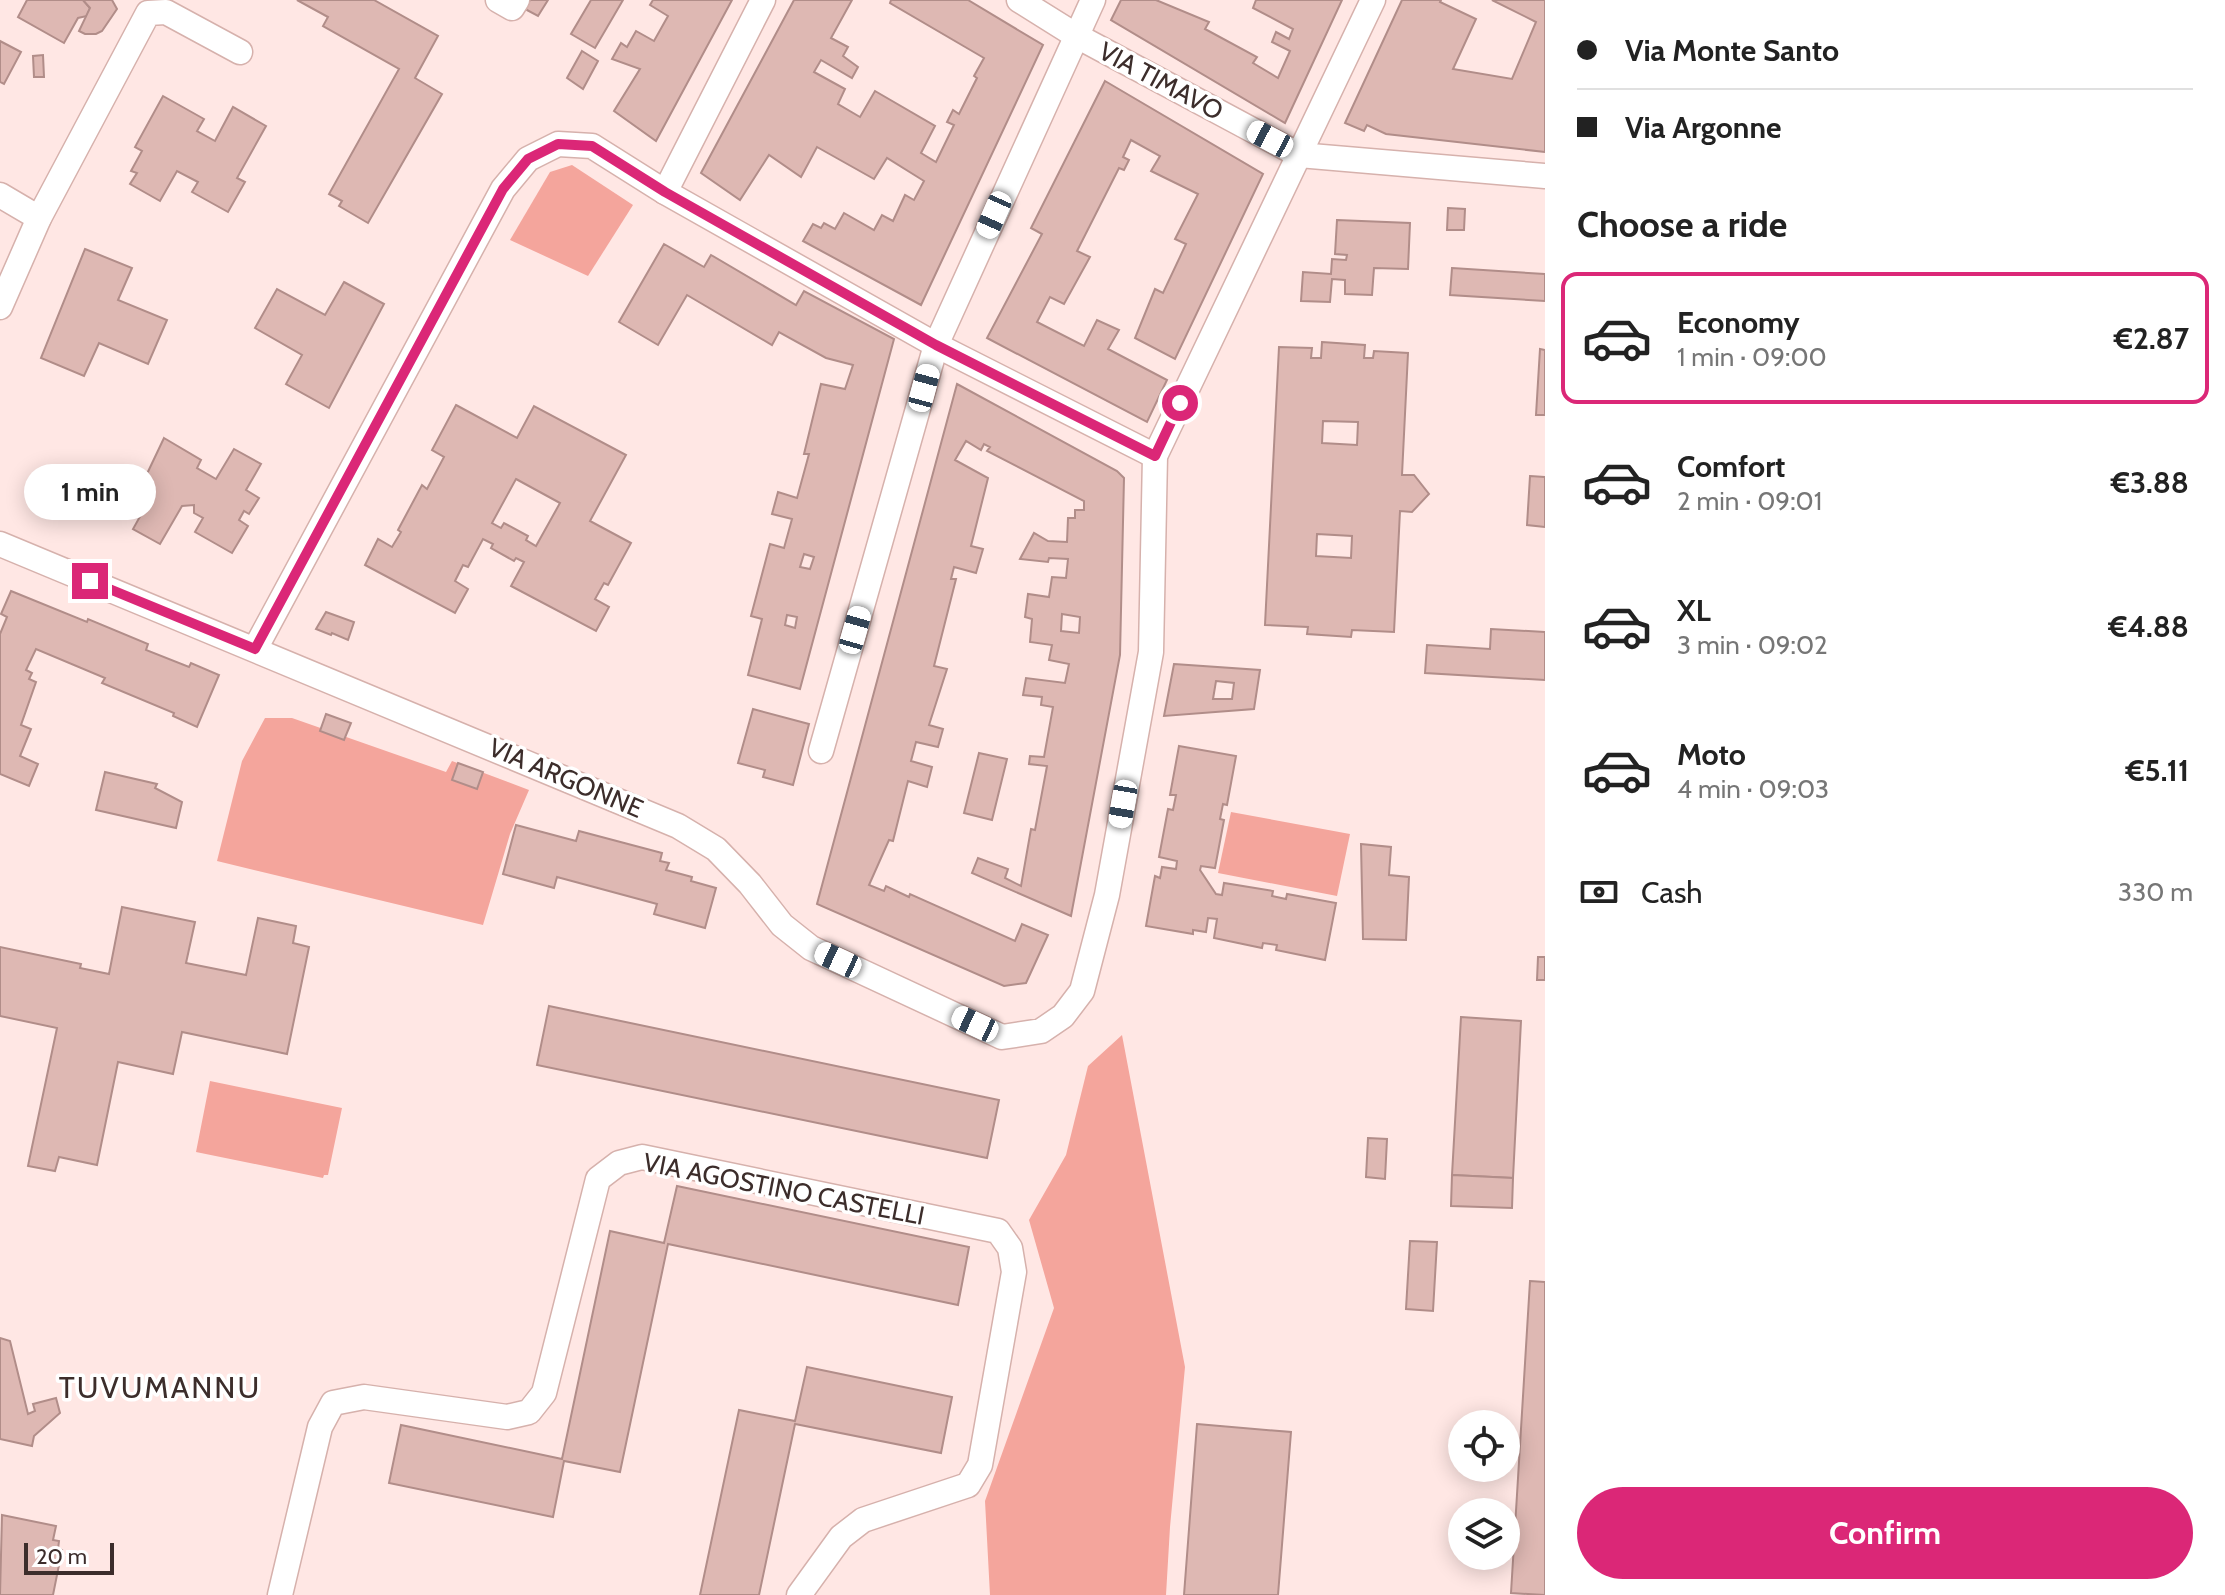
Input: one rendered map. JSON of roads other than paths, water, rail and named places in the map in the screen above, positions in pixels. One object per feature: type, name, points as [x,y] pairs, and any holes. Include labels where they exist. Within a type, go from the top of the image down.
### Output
[{"type":"street","points":[[498,0],[512,8],[517,0]]},
{"type":"street","points":[[665,192],[763,0]]},
{"type":"street","name":"VIA TIMAVO","points":[[1019,0],[1075,35],[1299,155],[1545,176]]},
{"type":"street","points":[[821,751],[936,345],[1093,0]]},
{"type":"street","points":[[255,649],[503,189],[528,159],[558,144],[592,146],[665,192],[936,345],[1155,456],[1373,0]]},
{"type":"street","points":[[0,307],[39,218],[148,13],[166,12],[240,52]]},
{"type":"street","points":[[0,195],[39,218]]},
{"type":"street","name":"VIA ARGONNE","points":[[0,544],[678,826],[716,849],[750,884],[782,925],[811,948],[1002,1037],[1041,1031],[1063,1016],[1082,991],[1107,895],[1151,652],[1155,456]]},
{"type":"street","name":"VIA AGOSTINO CASTELLI","points":[[280,1595],[320,1427],[333,1403],[364,1397],[507,1417],[529,1412],[544,1393],[598,1179],[619,1163],[642,1157],[998,1231],[1010,1248],[1014,1272],[980,1465],[968,1485],[863,1520],[841,1537],[799,1595]]},
{"type":"district","name":"TUVUMANNU","points":[[160,1388]]}]
